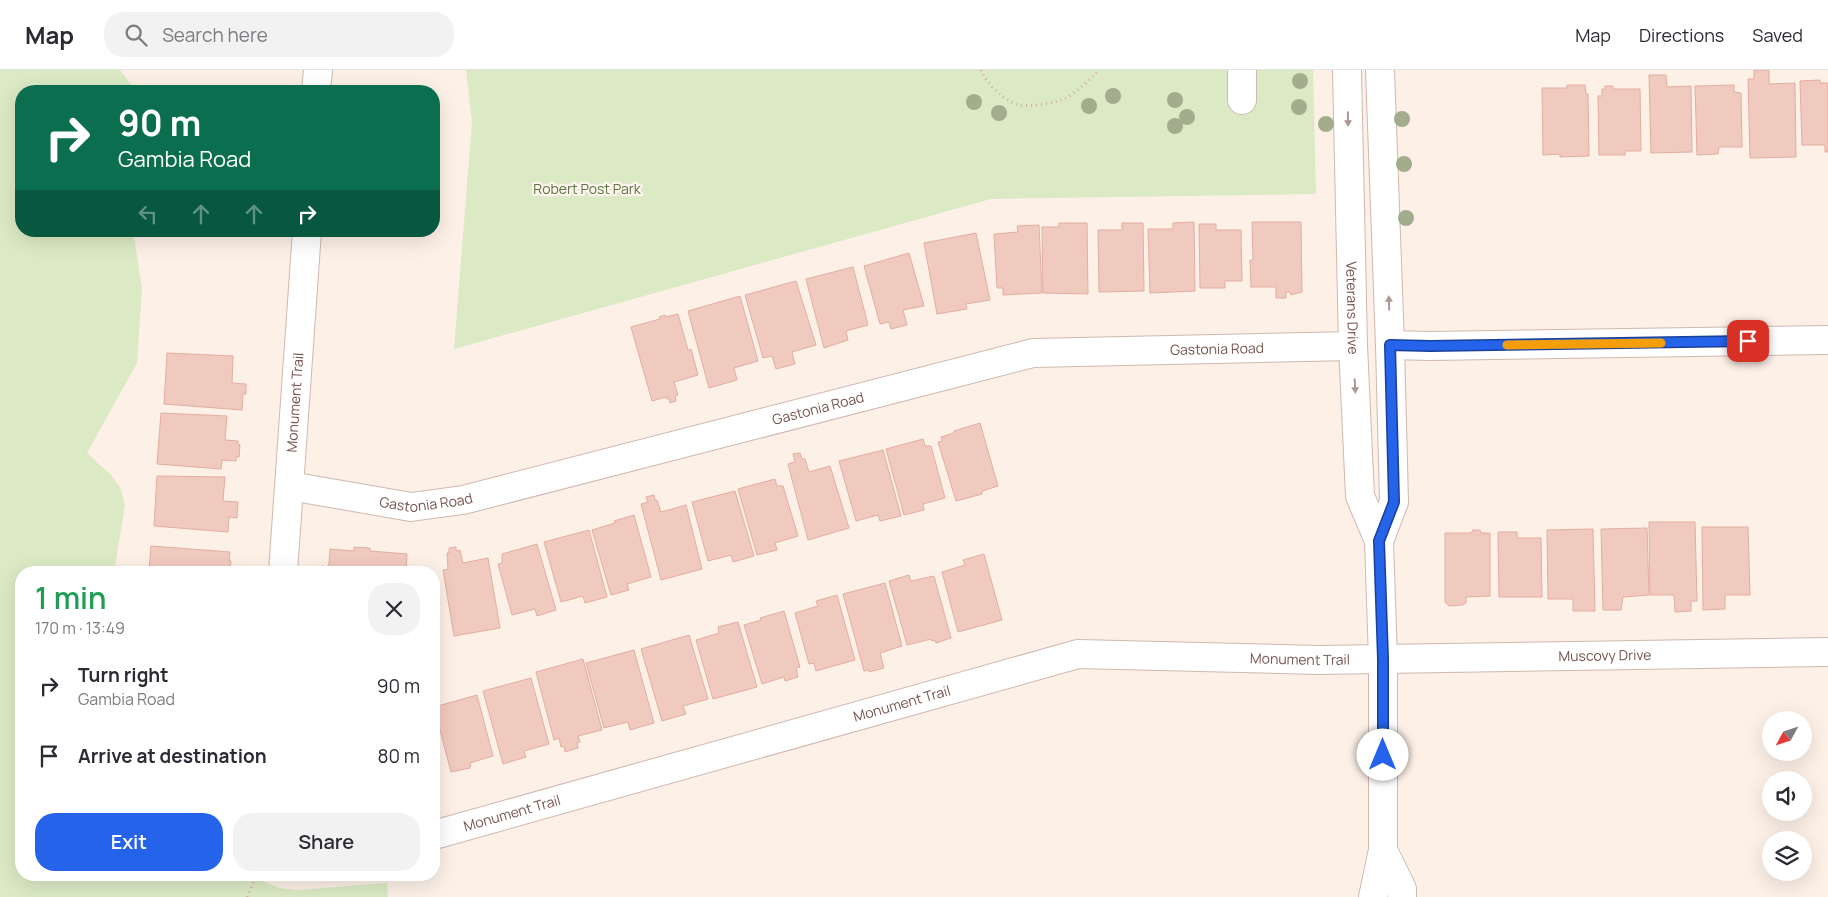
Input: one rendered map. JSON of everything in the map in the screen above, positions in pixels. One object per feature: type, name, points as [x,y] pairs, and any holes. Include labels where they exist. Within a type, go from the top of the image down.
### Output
[{"type":"street","points":[[317,85],[318,70]]},
{"type":"street","points":[[1242,70],[1242,100]]},
{"type":"street","name":"Veterans Drive","points":[[1347,70],[1353,346],[1360,496],[1379,541],[1383,659],[1383,850],[1373,897]]},
{"type":"street","name":"Veterans Drive","points":[[1379,541],[1394,502],[1380,70]]},
{"type":"street","name":"Monument Trail","points":[[284,566],[307,237]]},
{"type":"street","points":[[1390,345],[1828,340]]},
{"type":"street","name":"Gastonia Road","points":[[290,486],[411,506],[463,500],[1033,353],[1353,346]]},
{"type":"street","name":"Muscovy Drive","points":[[1383,659],[1828,652]]},
{"type":"street","name":"Monument Trail","points":[[440,833],[1078,654],[1318,660],[1383,659]]},
{"type":"street","name":"Veterans Drive","points":[[1383,850],[1402,889],[1402,897]]},
{"type":"path","points":[[981,70],[998,92],[1020,105],[1050,103],[1066,98],[1099,70]]},
{"type":"path","points":[[247,897],[254,881]]},
{"type":"green space","points":[[0,70],[120,70],[131,85],[15,85],[15,237],[134,237],[142,288],[137,363],[87,453],[111,475],[120,487],[125,505],[115,566],[15,566],[15,881],[263,881],[280,888],[296,890],[387,883],[388,897],[0,897]]},
{"type":"green space","name":"Robert Post Park","points":[[466,70],[1313,70],[1316,194],[991,199],[454,349],[472,122]]},
{"type":"building","points":[[1754,70],[1769,70],[1769,84],[1795,83],[1796,157],[1750,158],[1748,79],[1754,79]]},
{"type":"building","points":[[1649,75],[1666,75],[1667,87],[1691,86],[1692,152],[1651,153]]},
{"type":"building","points":[[1820,80],[1820,83],[1828,83],[1828,152],[1825,152],[1825,145],[1802,145],[1800,81]]},
{"type":"building","points":[[1567,85],[1585,85],[1586,94],[1588,94],[1589,156],[1560,157],[1560,154],[1543,155],[1542,88],[1567,88]]},
{"type":"building","points":[[1734,85],[1734,92],[1741,93],[1742,147],[1719,147],[1718,154],[1697,155],[1695,86]]},
{"type":"building","points":[[1605,86],[1613,86],[1613,89],[1640,89],[1641,151],[1625,151],[1625,155],[1599,155],[1598,96],[1602,96],[1602,89],[1605,89]]},
{"type":"building","points":[[1194,222],[1195,291],[1150,293],[1148,229],[1173,229],[1173,223]]},
{"type":"building","points":[[1252,222],[1301,222],[1302,292],[1291,295],[1290,292],[1286,292],[1286,298],[1276,298],[1276,287],[1251,287],[1250,260],[1253,260]]},
{"type":"building","points":[[1059,223],[1087,223],[1088,294],[1043,293],[1042,227],[1059,227]]},
{"type":"building","points":[[1122,223],[1143,223],[1144,291],[1099,292],[1098,230],[1122,230]]},
{"type":"building","points":[[1199,224],[1216,224],[1216,230],[1241,230],[1242,281],[1225,281],[1225,288],[1200,288]]},
{"type":"building","points":[[1039,225],[1042,293],[1003,295],[1003,288],[997,288],[994,234],[1018,232],[1017,226]]},
{"type":"building","points":[[976,233],[990,300],[966,304],[967,309],[937,314],[924,243]]},
{"type":"building","points":[[909,253],[924,306],[903,310],[907,325],[891,329],[889,322],[880,324],[864,266]]},
{"type":"building","points":[[853,267],[868,325],[846,331],[848,340],[824,348],[806,279]]},
{"type":"building","points":[[796,281],[816,345],[792,352],[795,364],[776,369],[772,356],[763,358],[745,295]]},
{"type":"building","points":[[740,296],[758,361],[734,368],[737,380],[709,388],[688,311]]},
{"type":"building","points":[[678,314],[688,350],[691,349],[698,375],[674,382],[678,395],[675,396],[676,401],[670,403],[669,398],[667,399],[666,397],[652,401],[631,327],[660,319],[659,317],[665,315],[665,317]]},
{"type":"building","points":[[167,353],[233,356],[232,383],[246,384],[246,394],[243,394],[242,410],[164,404]]},
{"type":"building","points":[[161,413],[227,416],[225,440],[238,441],[240,445],[239,457],[236,457],[236,461],[222,460],[221,469],[157,464]]},
{"type":"building","points":[[980,423],[998,486],[982,491],[982,494],[956,501],[938,442],[942,441],[941,437],[954,433],[954,431]]},
{"type":"building","points":[[923,439],[925,446],[931,446],[945,498],[923,504],[924,510],[904,515],[886,449]]},
{"type":"building","points":[[883,450],[901,516],[880,521],[878,515],[856,521],[839,461]]},
{"type":"building","points":[[800,453],[802,459],[805,459],[809,472],[830,466],[849,528],[808,540],[788,464],[795,462],[793,454]]},
{"type":"building","points":[[157,476],[225,477],[223,501],[238,502],[237,518],[229,517],[228,532],[154,526]]},
{"type":"building","points":[[775,479],[777,486],[783,486],[798,536],[775,543],[777,550],[757,555],[738,489]]},
{"type":"building","points":[[735,491],[754,556],[733,562],[731,555],[708,561],[692,502]]},
{"type":"building","points":[[654,495],[661,512],[686,505],[702,569],[661,580],[641,504],[648,502],[646,497]]},
{"type":"building","points":[[634,515],[651,577],[627,584],[629,590],[611,595],[592,530]]},
{"type":"building","points":[[1649,522],[1695,522],[1697,601],[1691,601],[1691,611],[1675,612],[1674,595],[1650,595]]},
{"type":"building","points":[[1702,527],[1748,527],[1750,595],[1725,595],[1725,609],[1703,610]]},
{"type":"building","points":[[1647,528],[1649,595],[1623,597],[1621,610],[1603,610],[1601,529]]},
{"type":"building","points":[[1593,529],[1595,611],[1573,611],[1573,599],[1548,599],[1547,530]]},
{"type":"building","points":[[589,530],[607,597],[585,603],[583,596],[561,602],[544,542]]},
{"type":"building","points":[[1473,530],[1480,530],[1481,533],[1490,533],[1490,596],[1466,597],[1466,603],[1449,606],[1445,602],[1445,533],[1471,533]]},
{"type":"building","points":[[1498,532],[1517,532],[1517,538],[1541,538],[1542,597],[1499,597]]},
{"type":"building","points":[[537,544],[556,610],[537,616],[535,609],[512,615],[498,564],[502,563],[502,554]]},
{"type":"building","points":[[151,546],[230,552],[231,566],[149,566]]},
{"type":"building","points":[[354,547],[370,548],[370,551],[407,554],[406,566],[328,566],[330,549],[354,551]]},
{"type":"building","points":[[456,547],[456,551],[460,550],[463,563],[488,558],[500,628],[454,636],[443,570],[448,569],[447,553],[449,553],[449,548]]},
{"type":"building","points":[[984,554],[1002,620],[958,632],[942,572],[965,565],[963,560]]},
{"type":"building","points":[[909,575],[911,581],[934,576],[951,638],[936,643],[935,640],[932,641],[931,639],[907,645],[889,581]]},
{"type":"building","points":[[885,583],[902,646],[880,653],[884,668],[869,672],[869,670],[864,671],[843,594]]},
{"type":"building","points":[[837,595],[855,660],[816,671],[814,663],[809,664],[795,613],[818,606],[816,601]]},
{"type":"building","points":[[784,611],[800,667],[796,668],[798,677],[785,681],[784,677],[762,684],[744,625]]},
{"type":"building","points":[[738,622],[757,687],[713,699],[696,640],[719,633],[718,627]]},
{"type":"building","points":[[689,635],[708,699],[683,706],[686,714],[662,721],[641,649]]},
{"type":"building","points":[[634,650],[654,723],[630,730],[628,722],[604,728],[586,663]]},
{"type":"building","points":[[583,659],[602,730],[578,736],[580,742],[577,743],[578,748],[565,752],[564,746],[561,747],[559,738],[554,740],[536,672]]},
{"type":"building","points":[[531,678],[549,744],[524,751],[526,757],[503,764],[483,691]]},
{"type":"building","points":[[477,695],[493,756],[470,763],[470,768],[451,772],[440,730],[440,705]]},
{"type":"slow traffic","points":[[1507,345],[1661,343]]},
{"type":"route","points":[[1383,755],[1383,659],[1379,541],[1394,502],[1390,345],[1748,341]]}]
